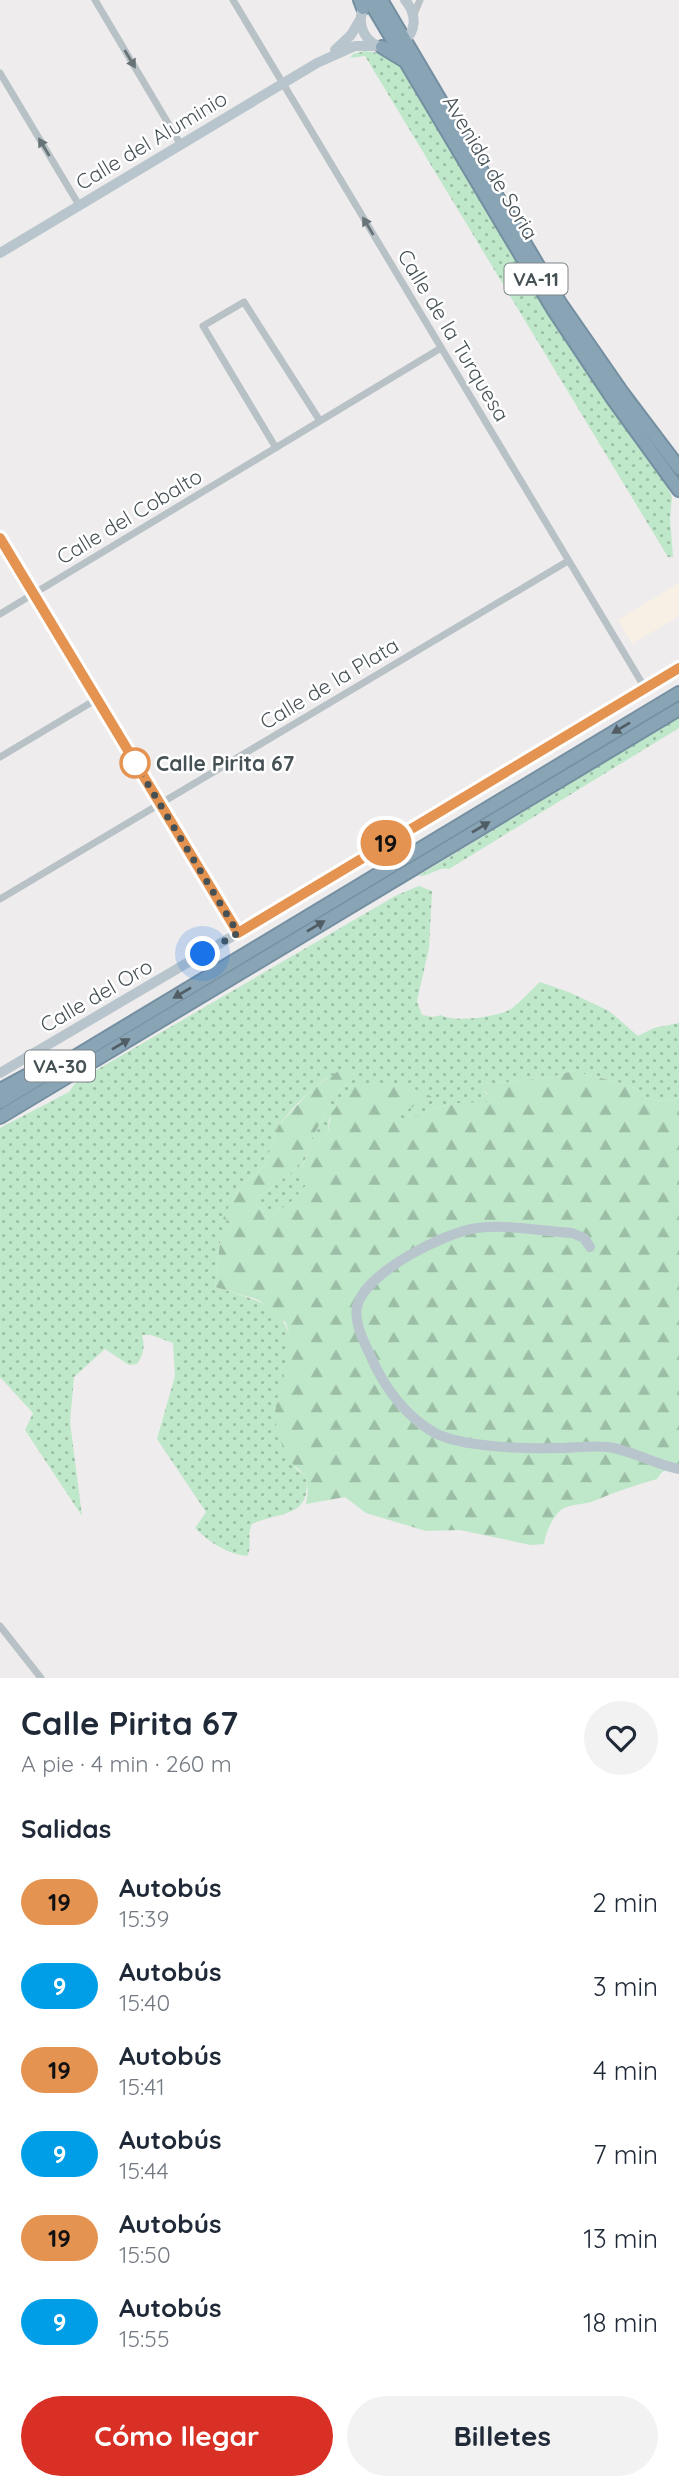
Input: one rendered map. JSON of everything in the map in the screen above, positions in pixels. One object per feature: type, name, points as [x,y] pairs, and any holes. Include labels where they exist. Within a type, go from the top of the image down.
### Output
[{"type":"highway","name":"Avenida de Soria","points":[[381,0],[401,44],[560,303],[679,468]]},
{"type":"highway","name":"Avenida de Soria","points":[[364,5],[401,44],[405,61],[553,309],[613,399],[679,490]]},
{"type":"highway","points":[[378,46],[405,61]]},
{"type":"highway","name":"VA-30","points":[[420,857],[679,693]]},
{"type":"highway","name":"VA-30","points":[[0,1102],[120,1030],[679,709]]},
{"type":"highway","name":"VA-30","points":[[0,1117],[391,874]]},
{"type":"highway","points":[[0,1090],[92,1040],[120,1030]]},
{"type":"street","points":[[95,0],[181,145]]},
{"type":"street","name":"Calle de la Turquesa","points":[[233,0],[645,688]]},
{"type":"street","points":[[401,44],[412,31],[419,1],[406,0]]},
{"type":"street","points":[[406,0],[414,14]]},
{"type":"street","points":[[364,5],[361,26],[366,37],[378,46]]},
{"type":"street","name":"Calle del Aluminio","points":[[323,60],[351,36],[364,5]]},
{"type":"street","name":"Calle del Aluminio","points":[[0,253],[323,60],[355,46],[401,44]]},
{"type":"street","points":[[0,73],[79,205]]},
{"type":"street","points":[[276,448],[203,326],[244,302],[320,421]]},
{"type":"street","name":"Calle del Cobalto","points":[[0,614],[441,348]]},
{"type":"street","points":[[0,538],[238,933]]},
{"type":"street","name":"Calle de la Plata","points":[[0,899],[568,561]]},
{"type":"street","name":"Calle del Oro","points":[[0,1073],[679,668]]},
{"type":"street","points":[[0,757],[97,699]]},
{"type":"street","points":[[590,1247],[584,1238],[572,1233],[497,1227],[455,1232],[382,1274],[364,1292],[360,1297],[356,1317],[363,1338],[375,1367],[396,1400],[425,1425],[448,1438],[482,1444],[542,1448],[610,1447],[679,1469]]},
{"type":"street","points":[[0,1626],[41,1678]]},
{"type":"street","points":[[0,1640],[7,1635]]},
{"type":"shaded area","points":[[679,583],[679,616],[632,644],[618,620]]},
{"type":"green space","points":[[365,51],[384,54],[404,70],[660,471],[672,497],[670,518],[673,557],[668,557],[365,56],[350,58],[353,54]]},
{"type":"green space","points":[[679,717],[679,728],[449,869],[418,876]]},
{"type":"green space","points":[[419,886],[432,891],[429,948],[417,1001],[422,1015],[465,1019],[505,1012],[540,982],[609,1011],[638,1036],[654,1028],[679,1023],[679,1098],[661,1101],[643,1098],[637,1089],[572,1071],[549,1078],[485,1084],[484,1092],[495,1100],[489,1103],[460,1103],[432,1109],[399,1124],[398,1114],[431,1097],[374,1083],[351,1086],[329,1119],[328,1132],[308,1152],[301,1169],[310,1181],[290,1203],[267,1218],[254,1200],[295,1170],[326,1112],[331,1097],[353,1078],[327,1078],[313,1088],[278,1126],[265,1165],[236,1191],[224,1219],[233,1222],[220,1242],[215,1287],[260,1302],[278,1315],[289,1335],[295,1468],[306,1476],[307,1490],[304,1499],[292,1511],[252,1524],[247,1556],[232,1553],[219,1546],[195,1528],[206,1512],[157,1439],[175,1376],[173,1343],[151,1335],[142,1335],[143,1350],[137,1364],[129,1365],[105,1349],[74,1377],[70,1422],[82,1516],[25,1430],[33,1413],[0,1377],[0,1128],[69,1092],[76,1082],[397,895]]},
{"type":"green space","points":[[340,1070],[348,1070],[353,1078],[331,1097],[326,1112],[295,1170],[254,1200],[267,1218],[290,1203],[310,1181],[300,1173],[308,1152],[328,1132],[331,1114],[351,1086],[393,1084],[414,1088],[432,1097],[399,1114],[399,1123],[432,1109],[460,1103],[495,1101],[481,1088],[485,1084],[549,1078],[572,1071],[637,1089],[644,1098],[661,1101],[679,1098],[679,1466],[662,1472],[657,1479],[561,1510],[550,1526],[544,1544],[531,1545],[460,1530],[426,1531],[366,1513],[345,1497],[306,1504],[306,1476],[286,1458],[276,1425],[276,1403],[285,1370],[289,1335],[286,1323],[259,1300],[215,1287],[220,1242],[233,1222],[223,1219],[236,1191],[265,1165],[278,1126],[313,1088]]},
{"type":"bus line","name":"19","points":[[0,538],[238,933],[679,668]]},
{"type":"place","name":"Calle Pirita 67","points":[[135,763]]},
{"type":"route","points":[[135,763],[238,933],[203,954]]}]
